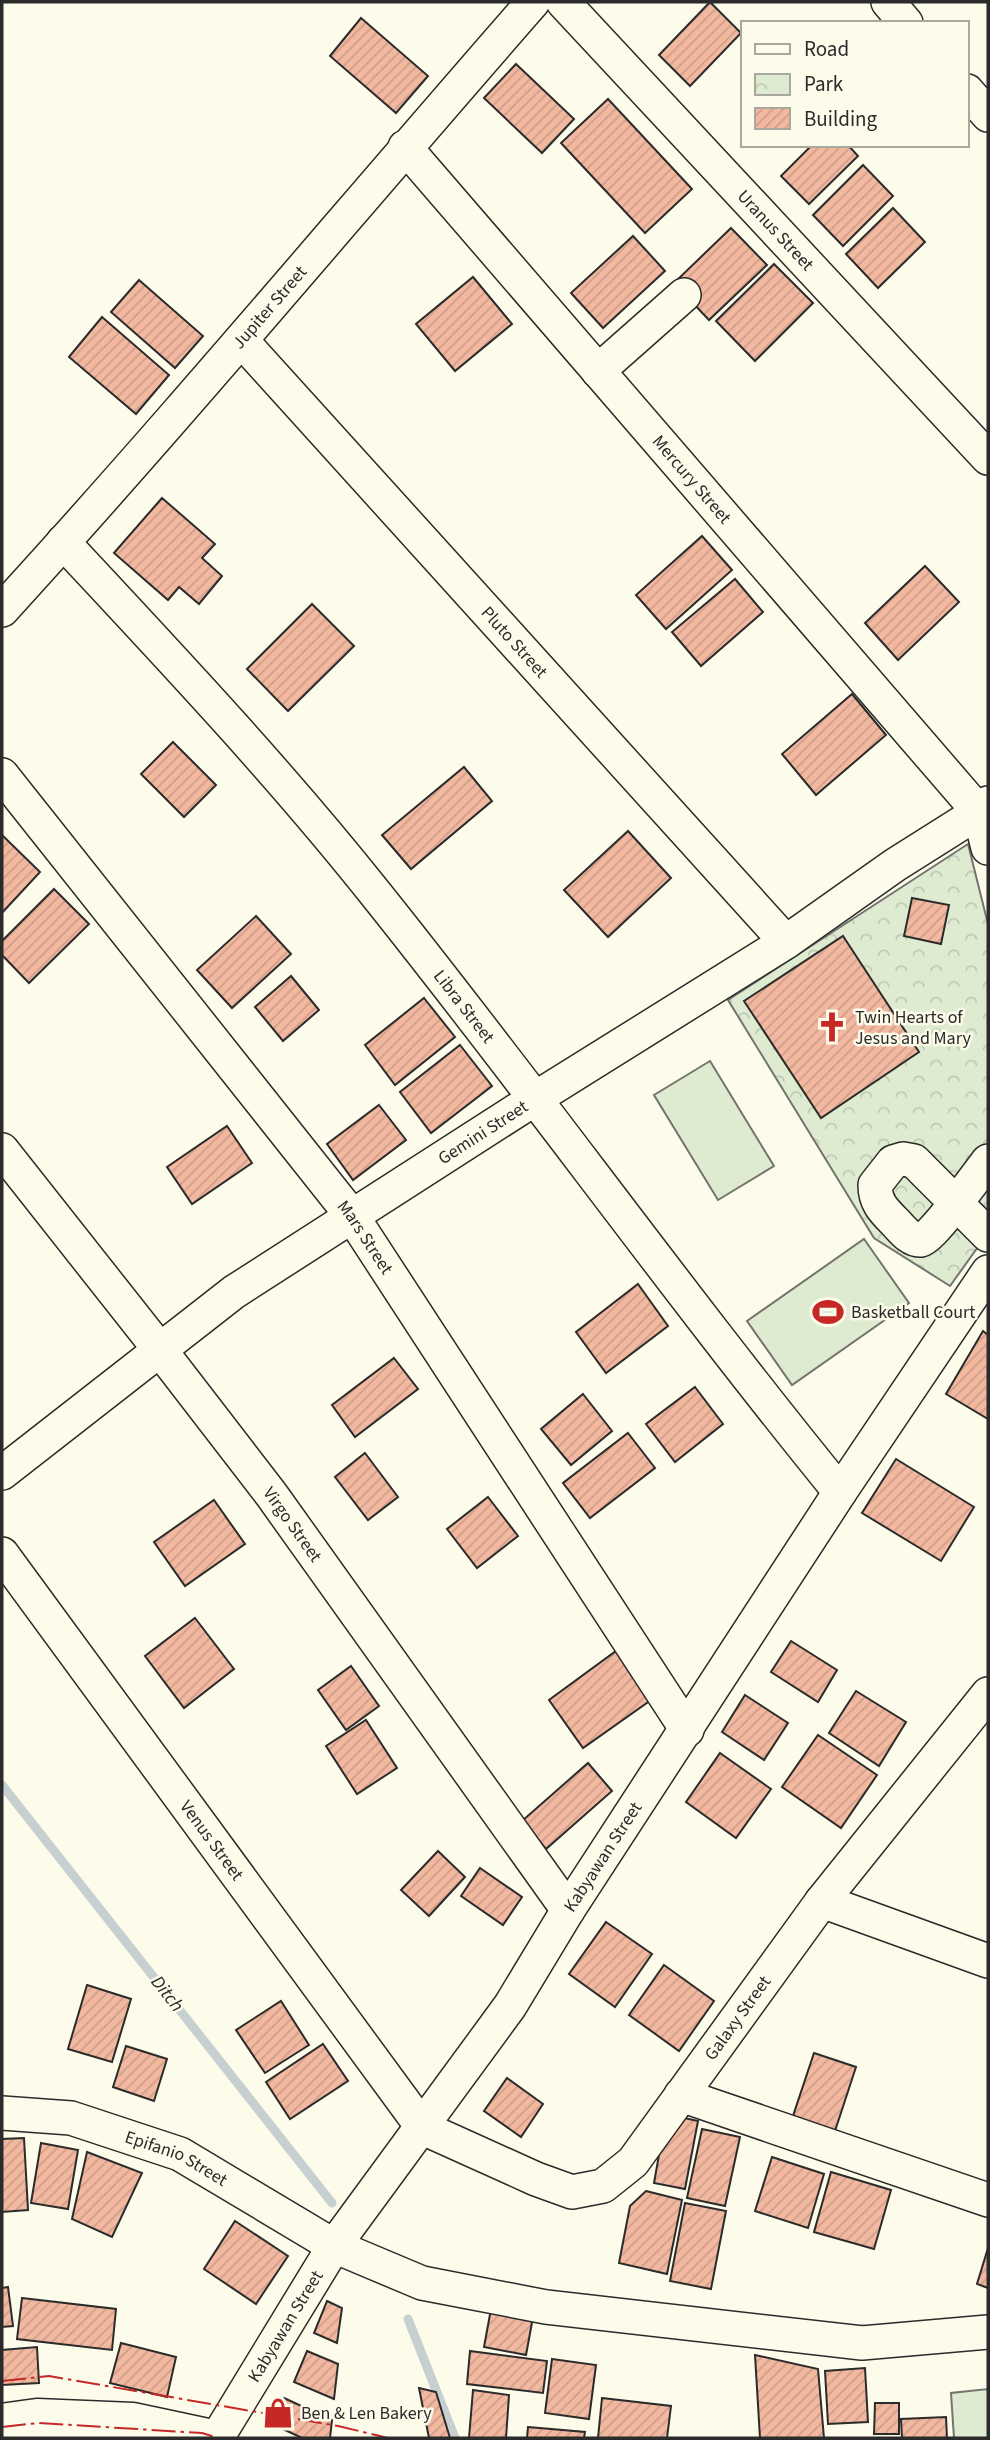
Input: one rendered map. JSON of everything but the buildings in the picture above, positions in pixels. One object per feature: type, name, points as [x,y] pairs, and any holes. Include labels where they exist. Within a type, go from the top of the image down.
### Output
[{"type":"main road","points":[[2,2423],[37,2418],[133,2422],[208,2438]]},
{"type":"street","name":"Jupiter Street","points":[[2,610],[242,341],[405,147],[534,2]]},
{"type":"street","name":"Uranus Street","points":[[563,2],[988,458]]},
{"type":"street","points":[[888,2],[904,21]]},
{"type":"street","points":[[969,93],[988,115]]},
{"type":"street","name":"Mercury Street","points":[[405,147],[598,371],[984,808]]},
{"type":"street","points":[[598,371],[684,295]]},
{"type":"street","name":"Pluto Street","points":[[242,341],[786,942]]},
{"type":"street","name":"Libra Street","points":[[63,542],[222,713],[373,890],[536,1098],[752,1384],[840,1492]]},
{"type":"street","name":"Mars Street","points":[[2,775],[352,1216],[687,1730]]},
{"type":"street","points":[[984,808],[988,848]]},
{"type":"street","name":"Gemini Street","points":[[2,1473],[234,1292],[536,1098],[786,942],[895,865],[984,808]]},
{"type":"street","name":"Virgo Street","points":[[2,1150],[271,1494],[568,1910]]},
{"type":"street","points":[[988,1161],[956,1201],[988,1235]]},
{"type":"street","name":"Kabyawan Street","points":[[217,2438],[334,2246],[510,2006],[568,1910],[840,1492],[988,1272]]},
{"type":"street","name":"Venus Street","points":[[2,1555],[423,2128]]},
{"type":"street","name":"Galaxy Street","points":[[423,2128],[536,2179],[572,2192],[603,2186],[633,2162],[822,1901],[988,1694]]},
{"type":"street","points":[[822,1901],[988,1961]]},
{"type":"street","points":[[681,2095],[988,2200]]},
{"type":"street","name":"Epifanio Street","points":[[2,2113],[71,2118],[180,2154],[334,2246],[422,2283],[547,2307],[862,2343],[988,2332]]},
{"type":"green space","points":[[968,844],[988,924],[988,1233],[950,1286],[874,1238],[728,1000]]},
{"type":"green space","points":[[710,1061],[774,1166],[718,1200],[654,1095]]},
{"type":"green space","name":"Basketball Court","points":[[864,1239],[909,1303],[792,1385],[747,1321]]},
{"type":"green space","points":[[988,2389],[988,2438],[954,2438],[951,2393]]},
{"type":"waterway","name":"Ditch","points":[[2,1785],[332,2203]]},
{"type":"waterway","name":"Ditch","points":[[408,2319],[455,2438]]},
{"type":"power","points":[[2,2381],[49,2376],[338,2426],[388,2438]]},
{"type":"power","points":[[2,2427],[38,2423],[202,2433],[218,2438]]},
{"type":"place","name":"Twin Hearts of Jesus and Mary","points":[[832,1027]]},
{"type":"place","name":"Basketball Court","points":[[828,1312]]},
{"type":"place","name":"Ben & Len Bakery","points":[[278,2413]]}]
